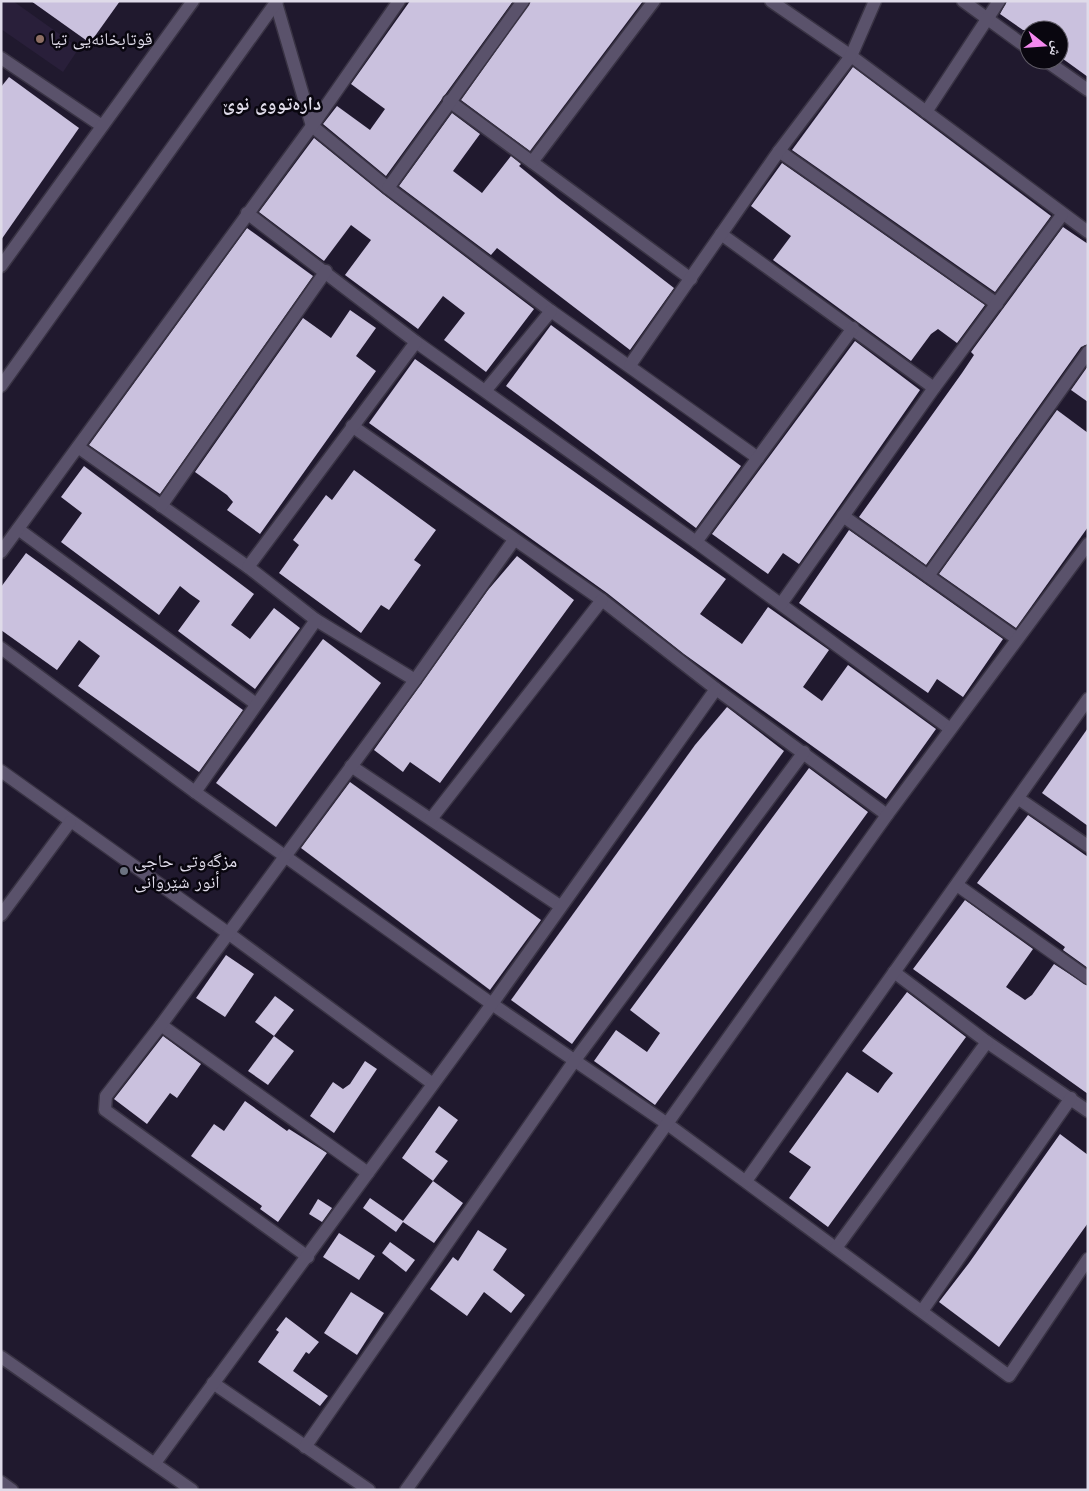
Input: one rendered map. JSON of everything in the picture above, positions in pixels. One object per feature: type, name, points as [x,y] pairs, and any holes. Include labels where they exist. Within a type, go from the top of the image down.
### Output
[{"type":"street","points":[[1,266],[193,1]]},
{"type":"street","points":[[1,552],[312,126],[399,1]]},
{"type":"street","points":[[388,188],[448,101],[523,1]]},
{"type":"street","points":[[532,162],[654,1]]},
{"type":"street","points":[[771,1],[851,56],[1062,215],[1088,232]]},
{"type":"street","points":[[630,365],[779,151],[851,56],[875,1]]},
{"type":"street","points":[[963,1],[1019,41]]},
{"type":"street","points":[[926,112],[999,1]]},
{"type":"street","points":[[276,2],[312,126],[388,188],[551,311],[630,365],[758,458]]},
{"type":"street","points":[[1,386],[276,2]]},
{"type":"street","points":[[3,64],[102,126]]},
{"type":"street","points":[[1059,70],[1088,90]]},
{"type":"street","points":[[448,101],[691,279]]},
{"type":"street","points":[[779,151],[997,304]]},
{"type":"street","points":[[247,213],[416,342],[486,390],[696,542],[949,728]]},
{"type":"street","points":[[780,604],[934,388],[1062,215]]},
{"type":"street","points":[[721,234],[934,388]]},
{"type":"street","points":[[161,506],[326,272]]},
{"type":"street","points":[[486,390],[551,311]]},
{"type":"street","points":[[696,542],[853,328]]},
{"type":"street","points":[[248,567],[416,342]]},
{"type":"street","points":[[928,576],[1088,352]]},
{"type":"street","points":[[352,426],[602,600],[716,689],[804,752],[886,815]]},
{"type":"street","points":[[78,447],[248,567],[316,620],[415,680]]},
{"type":"street","points":[[843,516],[1016,638]]},
{"type":"street","points":[[18,529],[256,704]]},
{"type":"street","points":[[308,1257],[105,1110],[106,1096],[415,680],[514,540]]},
{"type":"street","points":[[406,1490],[886,815],[1016,638],[1088,544]]},
{"type":"street","points":[[431,819],[602,600]]},
{"type":"street","points":[[195,792],[316,620]]},
{"type":"street","points":[[1,648],[195,792],[492,1004],[666,1123],[1009,1376],[1088,1259]]},
{"type":"street","points":[[155,1463],[492,1004],[716,689]]},
{"type":"street","points":[[746,1181],[1019,800],[1088,699]]},
{"type":"street","points":[[305,1447],[575,1060],[804,752]]},
{"type":"street","points":[[351,766],[560,906]]},
{"type":"street","points":[[1,771],[228,933],[433,1084]]},
{"type":"street","points":[[1019,800],[1088,846]]},
{"type":"street","points":[[1,915],[70,822]]},
{"type":"street","points":[[958,885],[1088,978]]},
{"type":"street","points":[[894,972],[986,1042],[1088,1111]]},
{"type":"street","points":[[161,1024],[368,1173]]},
{"type":"street","points":[[836,1248],[986,1042]]},
{"type":"street","points":[[922,1311],[1071,1098]]},
{"type":"street","points":[[1,1357],[192,1490]]},
{"type":"street","points":[[213,1383],[369,1490]]},
{"type":"street","points":[[1,1482],[12,1490]]},
{"type":"shaded area","name":"قوتابخانەیی تیا","points":[[1,1],[13,1],[79,48],[63,72],[1,29]]},
{"type":"building","points":[[31,1],[120,1],[90,43]]},
{"type":"building","points":[[410,1],[513,1],[386,176],[323,124],[337,106],[370,130],[385,109],[351,84]]},
{"type":"building","points":[[531,1],[643,1],[530,151],[461,100]]},
{"type":"building","points":[[1007,1],[1088,1],[1088,77],[1069,63],[1069,20],[1019,20],[1019,27],[1000,14]]},
{"type":"building","points":[[853,67],[1051,216],[995,292],[792,150]]},
{"type":"building","points":[[9,77],[79,128],[1,240],[1,87]]},
{"type":"building","points":[[452,113],[480,134],[453,171],[482,193],[511,156],[521,164],[519,166],[558,198],[674,288],[630,350],[497,248],[491,255],[399,186]]},
{"type":"building","points":[[314,138],[383,194],[534,309],[486,372],[444,340],[465,313],[443,296],[418,329],[345,275],[371,240],[351,225],[324,261],[259,212]]},
{"type":"building","points":[[782,163],[985,305],[957,343],[938,329],[931,334],[911,361],[773,260],[791,236],[751,206]]},
{"type":"building","points":[[1063,227],[1088,244],[1088,344],[1081,347],[926,565],[859,517],[962,373],[974,355],[971,352]]},
{"type":"building","points":[[247,228],[313,276],[160,494],[89,445]]},
{"type":"building","points":[[350,310],[376,328],[356,356],[376,371],[260,534],[227,510],[233,502],[227,495],[195,472],[303,318],[331,338]]},
{"type":"building","points":[[551,325],[741,466],[696,528],[506,386]]},
{"type":"building","points":[[855,341],[920,390],[799,564],[783,553],[768,574],[712,534]]},
{"type":"building","points":[[415,359],[726,579],[700,614],[742,644],[768,607],[829,650],[803,687],[822,701],[848,665],[936,729],[886,799],[684,654],[607,593],[369,423]]},
{"type":"building","points":[[1088,366],[1088,402],[1071,390]]},
{"type":"building","points":[[1057,410],[1088,433],[1088,527],[1016,628],[939,574]]},
{"type":"building","points":[[84,466],[254,594],[231,625],[250,639],[274,608],[300,628],[255,689],[178,631],[200,601],[180,586],[159,615],[61,542],[82,513],[61,497]]},
{"type":"building","points":[[354,470],[436,530],[414,560],[421,565],[389,610],[381,605],[361,633],[279,573],[299,545],[293,540],[326,495],[332,500]]},
{"type":"building","points":[[849,530],[1003,639],[963,697],[937,679],[928,693],[799,603]]},
{"type":"building","points":[[26,553],[243,710],[199,772],[78,686],[100,656],[79,640],[57,670],[1,630],[1,587]]},
{"type":"building","points":[[517,556],[574,600],[440,783],[410,762],[403,772],[374,750],[488,590]]},
{"type":"building","points":[[323,639],[381,683],[276,827],[216,783]]},
{"type":"building","points":[[727,707],[784,751],[572,1044],[511,1000],[695,745]]},
{"type":"building","points":[[1088,728],[1088,826],[1042,793]]},
{"type":"building","points":[[809,768],[868,812],[655,1105],[594,1061],[616,1030],[647,1052],[660,1033],[630,1010]]},
{"type":"building","points":[[350,782],[541,920],[490,990],[301,848]]},
{"type":"building","points":[[1028,815],[1088,857],[1088,968],[1063,950],[1065,947],[977,883]]},
{"type":"building","points":[[965,900],[1033,949],[1006,987],[1025,1000],[1032,995],[1054,964],[1088,986],[1088,1094],[913,969]]},
{"type":"building","points":[[226,955],[254,974],[225,1017],[196,998]]},
{"type":"building","points":[[907,992],[966,1037],[828,1227],[789,1198],[811,1167],[789,1152],[847,1072],[878,1093],[893,1073],[862,1051]]},
{"type":"building","points":[[275,996],[294,1010],[274,1036],[255,1022]]},
{"type":"building","points":[[163,1036],[201,1064],[177,1098],[170,1093],[147,1124],[114,1099]]},
{"type":"building","points":[[274,1036],[294,1051],[268,1085],[248,1071]]},
{"type":"building","points":[[365,1061],[377,1069],[334,1133],[310,1116],[333,1082],[343,1089],[350,1084]]},
{"type":"building","points":[[245,1101],[287,1131],[289,1129],[327,1153],[278,1222],[260,1209],[262,1206],[191,1156],[214,1124],[224,1131]]},
{"type":"building","points":[[439,1106],[458,1120],[435,1152],[448,1161],[433,1181],[402,1158]]},
{"type":"building","points":[[1060,1134],[1088,1155],[1088,1223],[999,1347],[939,1302],[969,1263]]},
{"type":"building","points":[[433,1181],[463,1203],[434,1243],[403,1222],[396,1232],[363,1208],[370,1198],[403,1221]]},
{"type":"building","points":[[318,1199],[332,1208],[322,1222],[309,1214]]},
{"type":"building","points":[[478,1230],[507,1249],[493,1270],[525,1295],[511,1313],[484,1292],[467,1316],[430,1289],[453,1257],[458,1261]]},
{"type":"building","points":[[339,1233],[375,1256],[359,1280],[323,1257]]},
{"type":"building","points":[[390,1242],[415,1260],[406,1272],[382,1253]]},
{"type":"building","points":[[351,1292],[384,1313],[357,1355],[324,1333]]},
{"type":"building","points":[[286,1317],[319,1342],[309,1354],[306,1352],[293,1371],[328,1396],[320,1406],[258,1362],[279,1332],[276,1330]]},
{"type":"place","name":"قوتابخانەیی تیا","points":[[40,39]]},
{"type":"place","name":"مزگەوتی حاجی أنور شێروانی","points":[[124,871]]},
{"type":"district","name":"دارەتووی نوێ","points":[[272,103]]}]
